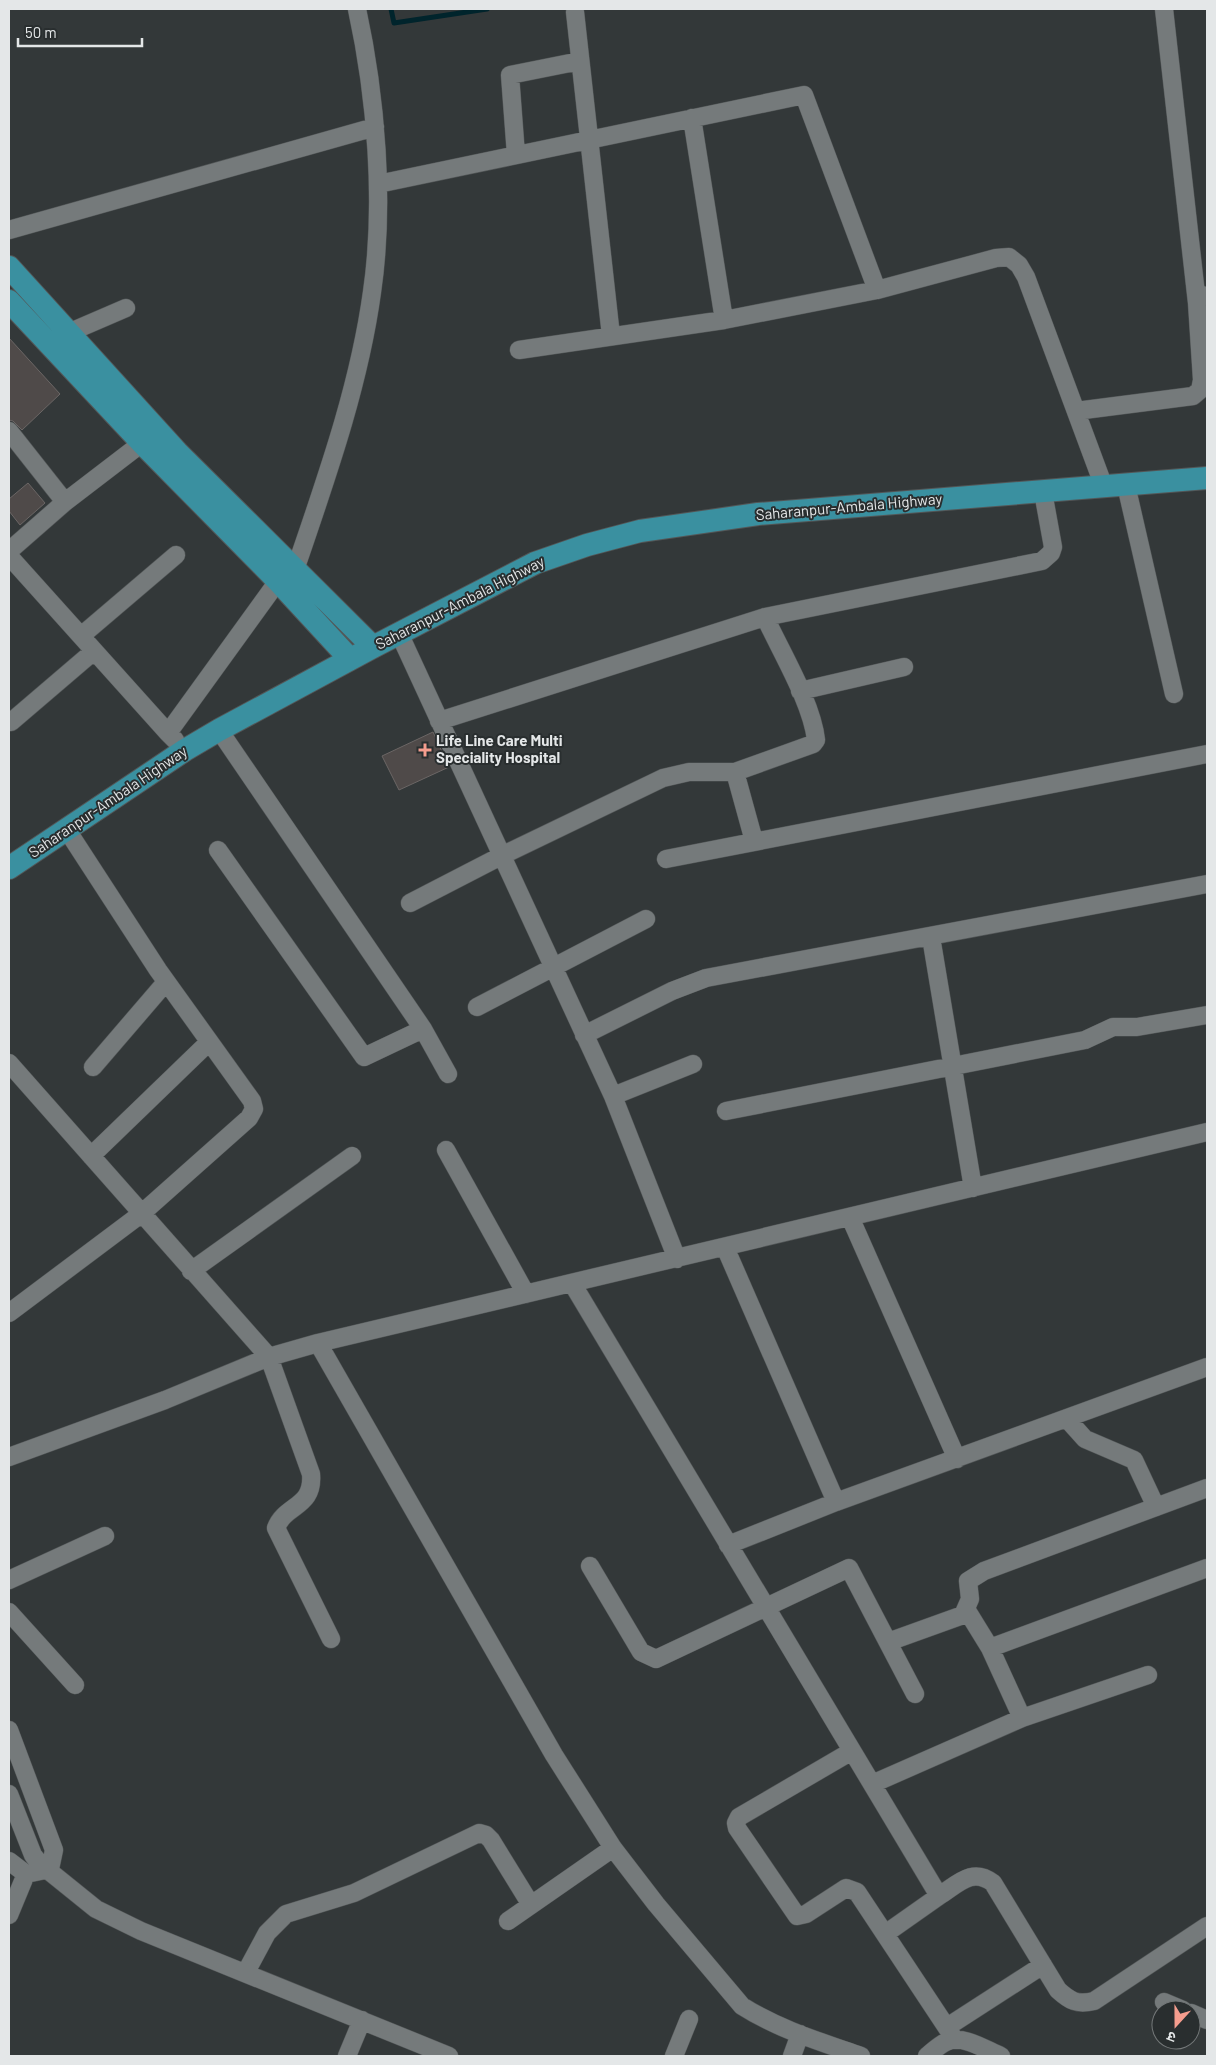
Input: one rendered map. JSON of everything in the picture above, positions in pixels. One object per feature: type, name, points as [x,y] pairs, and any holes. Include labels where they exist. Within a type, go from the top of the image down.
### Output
[{"type":"main road","points":[[9,267],[286,575],[350,659]]},
{"type":"main road","points":[[9,301],[142,443],[286,575],[373,646]]},
{"type":"main road","name":"Saharanpur-Ambala Highway","points":[[9,868],[185,750],[219,730],[373,646],[535,563],[640,531],[758,514],[1207,478]]},
{"type":"street","points":[[168,733],[286,575],[351,392],[372,292],[378,184],[375,127],[357,9]]},
{"type":"street","points":[[1076,411],[1186,398],[1193,396],[1200,390],[1202,380],[1202,298],[1164,9]]},
{"type":"street","points":[[575,12],[611,336]]},
{"type":"street","points":[[516,155],[510,75],[580,61]]},
{"type":"street","points":[[378,184],[804,95],[876,290]]},
{"type":"street","points":[[692,118],[724,320]]},
{"type":"street","points":[[9,230],[375,127]]},
{"type":"street","points":[[519,350],[724,320],[876,290],[996,258],[1009,257],[1019,266],[1026,278],[1104,487]]},
{"type":"street","points":[[68,333],[126,308]]},
{"type":"street","points":[[9,431],[65,502]]},
{"type":"street","points":[[9,551],[65,502],[142,443]]},
{"type":"street","points":[[1126,485],[1174,694]]},
{"type":"street","points":[[439,721],[765,617],[1042,561],[1051,554],[1053,547],[1043,492]]},
{"type":"street","points":[[9,556],[185,750]]},
{"type":"street","points":[[81,636],[176,556]]},
{"type":"street","points":[[410,903],[501,856],[663,778],[689,772],[735,772],[813,744],[816,740],[815,730],[800,691],[765,617]]},
{"type":"street","points":[[399,633],[613,1096],[677,1259]]},
{"type":"street","points":[[11,722],[94,651]]},
{"type":"street","points":[[800,691],[904,667]]},
{"type":"street","points":[[219,730],[423,1029],[448,1074]]},
{"type":"street","points":[[666,859],[754,840],[1207,754]]},
{"type":"street","points":[[735,772],[754,840]]},
{"type":"street","points":[[9,1313],[141,1214],[252,1114],[252,1101],[166,982],[67,830]]},
{"type":"street","points":[[218,850],[364,1057],[423,1029]]},
{"type":"street","points":[[584,1035],[672,991],[706,978],[1207,884]]},
{"type":"street","points":[[477,1007],[646,919]]},
{"type":"street","points":[[931,937],[973,1188]]},
{"type":"street","points":[[94,1067],[166,982]]},
{"type":"street","points":[[726,1111],[1092,1038],[1113,1028],[1137,1027],[1207,1015]]},
{"type":"street","points":[[90,1156],[209,1042]]},
{"type":"street","points":[[9,1063],[269,1357],[311,1474],[311,1483],[303,1502],[279,1520],[276,1528],[331,1639]]},
{"type":"street","points":[[613,1096],[693,1064]]},
{"type":"street","points":[[9,1457],[165,1400],[269,1357],[318,1343],[1207,1132]]},
{"type":"street","points":[[446,1150],[526,1294]]},
{"type":"street","points":[[191,1271],[352,1156]]},
{"type":"street","points":[[850,1217],[957,1459]]},
{"type":"street","points":[[725,1247],[836,1502]]},
{"type":"street","points":[[572,1283],[938,1896]]},
{"type":"street","points":[[318,1343],[554,1755],[613,1848],[656,1904],[742,2006],[758,2016],[800,2034],[861,2056]]},
{"type":"street","points":[[728,1545],[836,1502],[1207,1367]]},
{"type":"street","points":[[1067,1419],[1093,1444],[1129,1456],[1134,1460],[1156,1507]]},
{"type":"street","points":[[888,1642],[954,1620],[963,1615],[970,1599],[968,1581],[974,1577],[1207,1488]]},
{"type":"street","points":[[9,1580],[105,1536]]},
{"type":"street","points":[[590,1566],[641,1652],[656,1658],[849,1568],[915,1694]]},
{"type":"street","points":[[990,1648],[1207,1568]]},
{"type":"street","points":[[966,1608],[990,1648],[1022,1718]]},
{"type":"street","points":[[9,1612],[75,1685]]},
{"type":"street","points":[[872,1784],[1022,1718],[1148,1675]]},
{"type":"street","points":[[9,1730],[54,1850],[50,1869]]},
{"type":"street","points":[[852,1751],[740,1817],[736,1823],[737,1828],[797,1916],[806,1914],[839,1891],[852,1888],[857,1892],[951,2033],[1001,2056]]},
{"type":"street","points":[[9,1794],[32,1855],[82,1899],[115,1920],[449,2056]]},
{"type":"street","points":[[246,1972],[267,1933],[286,1914],[354,1893],[480,1833],[486,1835],[490,1840],[531,1905]]},
{"type":"street","points":[[508,1921],[613,1848]]},
{"type":"street","points":[[9,1861],[26,1874],[50,1869]]},
{"type":"street","points":[[9,1915],[26,1874]]},
{"type":"street","points":[[885,1934],[938,1896],[973,1875],[984,1876],[993,1883],[1058,1990],[1068,1999],[1080,2004],[1094,2001],[1207,1926]]},
{"type":"street","points":[[926,2056],[945,2042],[951,2033],[1043,1965]]},
{"type":"street","points":[[674,2056],[688,2019]]},
{"type":"street","points":[[347,2056],[362,2020]]},
{"type":"street","points":[[792,2056],[800,2034]]},
{"type":"building","points":[[9,338],[60,394],[22,430],[13,421],[9,420]]},
{"type":"building","points":[[28,483],[45,503],[20,525],[9,511],[9,499]]},
{"type":"building","points":[[433,732],[449,767],[399,790],[382,756]]},
{"type":"waterway","points":[[391,9],[394,23],[487,9]]},
{"type":"place","name":"Life Line Care Multi Speciality Hospital","points":[[425,750]]}]
